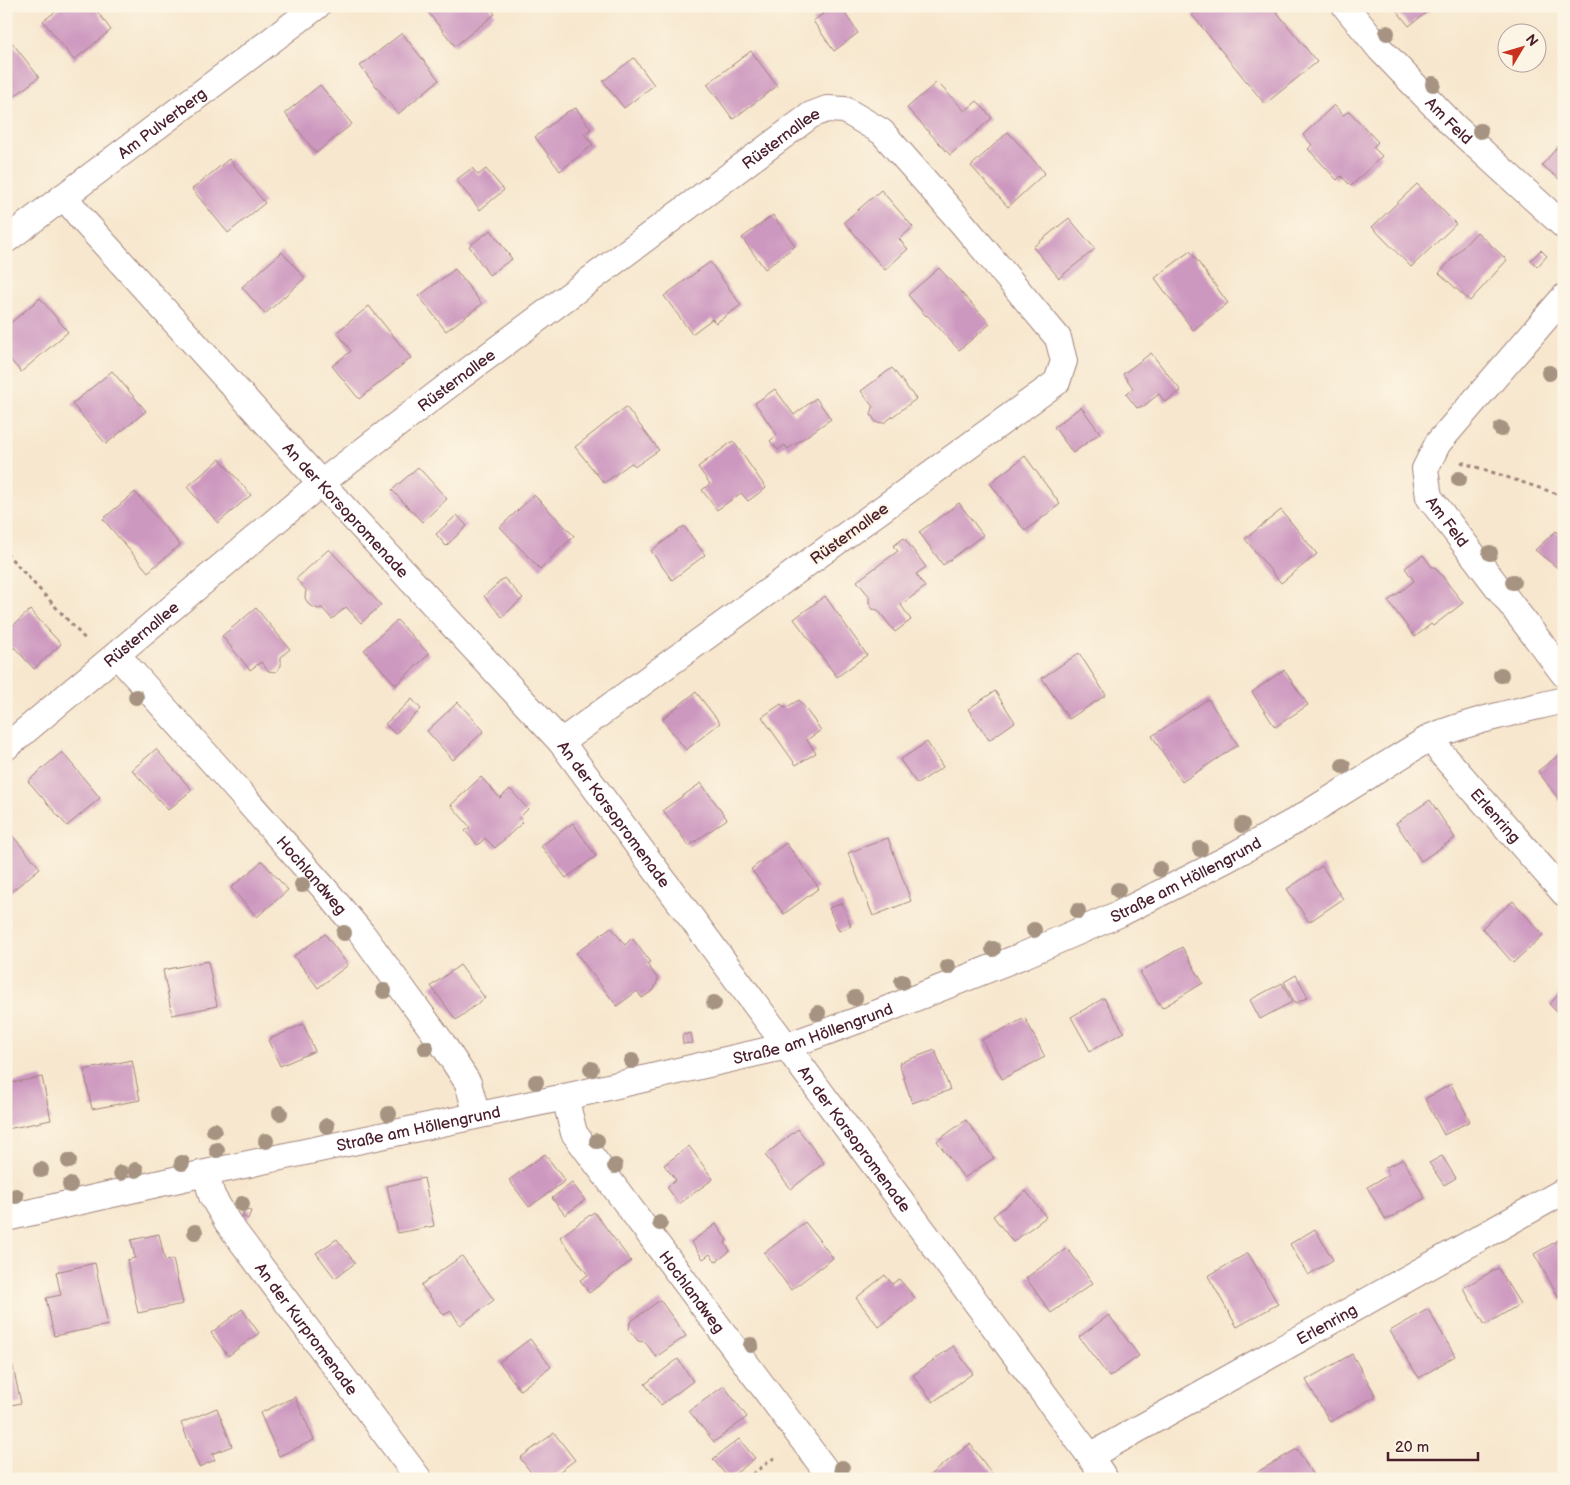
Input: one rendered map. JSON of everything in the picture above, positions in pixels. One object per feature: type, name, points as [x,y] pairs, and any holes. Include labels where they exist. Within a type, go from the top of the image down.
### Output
[{"type":"street","name":"Am Pulverberg","points":[[6,240],[317,6]]},
{"type":"street","name":"Am Feld","points":[[1345,6],[1380,49],[1453,125],[1564,226]]},
{"type":"street","name":"Rüsternallee","points":[[6,747],[321,484],[445,388],[810,114],[827,109],[846,110],[882,132],[1058,338],[1064,362],[1057,382],[561,742]]},
{"type":"street","name":"An der Korsopromenade","points":[[64,196],[82,219],[321,484],[561,742],[1090,1456],[1105,1479]]},
{"type":"street","name":"Am Feld","points":[[1564,297],[1438,443],[1425,469],[1429,497],[1564,674]]},
{"type":"street","name":"Hochlandweg","points":[[112,659],[220,770],[363,935],[442,1042],[468,1083],[477,1115]]},
{"type":"street","name":"Straße am Höllengrund","points":[[6,1218],[477,1115],[565,1098],[787,1046],[1016,959],[1119,914],[1218,864],[1297,820],[1431,738],[1451,729],[1564,700]]},
{"type":"street","name":"Erlenring","points":[[1431,738],[1442,754],[1564,893]]},
{"type":"street","name":"Hochlandweg","points":[[565,1098],[574,1133],[832,1479]]},
{"type":"street","name":"An der Kurpromenade","points":[[206,1174],[212,1196],[228,1223],[418,1479]]},
{"type":"street","name":"Erlenring","points":[[1090,1456],[1564,1190]]},
{"type":"path","points":[[1438,443],[1454,460],[1564,496]]},
{"type":"path","points":[[6,553],[112,659]]},
{"type":"path","points":[[746,1479],[801,1438]]},
{"type":"building","points":[[63,6],[93,6],[111,30],[74,60],[43,21]]},
{"type":"building","points":[[423,6],[489,6],[495,14],[455,46]]},
{"type":"building","points":[[834,6],[840,6],[858,33],[834,51],[813,21]]},
{"type":"building","points":[[1202,6],[1272,6],[1317,62],[1265,104],[1192,15]]},
{"type":"building","points":[[1393,6],[1435,6],[1409,26]]},
{"type":"building","points":[[402,33],[439,80],[398,114],[360,66]]},
{"type":"building","points":[[10,40],[39,77],[6,103],[6,43]]},
{"type":"building","points":[[751,51],[777,86],[733,119],[707,84]]},
{"type":"building","points":[[634,58],[654,85],[624,108],[603,81]]},
{"type":"building","points":[[937,82],[965,111],[977,101],[992,118],[950,155],[907,108]]},
{"type":"building","points":[[320,85],[352,124],[316,153],[285,113]]},
{"type":"building","points":[[1334,105],[1343,115],[1349,111],[1378,142],[1373,147],[1382,156],[1351,186],[1341,176],[1337,180],[1308,149],[1312,145],[1303,135]]},
{"type":"building","points":[[576,108],[591,129],[584,134],[593,145],[560,171],[535,137],[567,112]]},
{"type":"building","points":[[1008,132],[1045,173],[1008,207],[971,166]]},
{"type":"building","points":[[1561,143],[1564,145],[1564,183],[1542,165]]},
{"type":"building","points":[[229,159],[265,203],[228,233],[192,189]]},
{"type":"building","points":[[472,168],[478,175],[486,169],[504,190],[480,210],[456,180]]},
{"type":"building","points":[[1417,184],[1456,224],[1411,267],[1372,227]]},
{"type":"building","points":[[881,190],[913,227],[899,239],[908,249],[885,270],[844,222]]},
{"type":"building","points":[[773,215],[795,246],[765,269],[742,238]]},
{"type":"building","points":[[1069,218],[1095,249],[1059,278],[1033,247]]},
{"type":"building","points":[[491,230],[512,259],[489,275],[469,246]]},
{"type":"building","points":[[1477,232],[1507,260],[1470,301],[1439,273]]},
{"type":"building","points":[[1541,250],[1547,256],[1537,267],[1531,260]]},
{"type":"building","points":[[1190,251],[1228,303],[1193,330],[1155,278]]},
{"type":"building","points":[[282,252],[305,278],[265,314],[242,287]]},
{"type":"building","points":[[710,262],[741,305],[716,323],[712,319],[692,334],[664,296]]},
{"type":"building","points":[[939,268],[990,324],[959,350],[908,295]]},
{"type":"building","points":[[455,269],[482,304],[446,331],[419,296]]},
{"type":"building","points":[[40,298],[68,332],[21,372],[6,355],[6,327]]},
{"type":"building","points":[[369,306],[411,358],[359,399],[332,366],[351,351],[337,332]]},
{"type":"building","points":[[1151,353],[1181,391],[1165,402],[1159,394],[1145,405],[1137,408],[1126,394],[1133,388],[1123,374]]},
{"type":"building","points":[[892,368],[916,399],[884,423],[876,422],[871,415],[873,407],[861,391]]},
{"type":"building","points":[[112,371],[146,411],[106,444],[72,404]]},
{"type":"building","points":[[775,389],[794,415],[816,398],[831,419],[788,449],[785,445],[778,450],[770,441],[777,435],[755,403]]},
{"type":"building","points":[[626,407],[659,450],[636,466],[631,463],[604,483],[575,447]]},
{"type":"building","points":[[1081,407],[1100,433],[1073,453],[1054,427]]},
{"type":"building","points":[[733,441],[766,488],[748,501],[741,493],[717,510],[702,490],[710,484],[698,467]]},
{"type":"building","points":[[1025,456],[1060,504],[1025,531],[990,483]]},
{"type":"building","points":[[220,459],[251,495],[218,523],[187,487]]},
{"type":"building","points":[[418,467],[447,499],[422,522],[392,490]]},
{"type":"building","points":[[135,492],[180,545],[148,572],[103,519]]},
{"type":"building","points":[[534,495],[574,536],[540,569],[500,527]]},
{"type":"building","points":[[959,503],[983,535],[943,565],[919,532]]},
{"type":"building","points":[[1281,510],[1317,554],[1281,583],[1245,539]]},
{"type":"building","points":[[457,515],[467,526],[446,546],[436,534]]},
{"type":"building","points":[[684,526],[705,555],[672,580],[651,551]]},
{"type":"building","points":[[1556,531],[1564,538],[1564,573],[1535,550]]},
{"type":"building","points":[[904,538],[926,567],[916,574],[925,587],[901,605],[911,620],[895,632],[878,610],[872,609],[869,596],[857,581],[898,551],[893,546]]},
{"type":"building","points":[[329,549],[381,605],[361,623],[346,607],[332,619],[322,608],[318,609],[309,605],[305,598],[306,590],[296,579]]},
{"type":"building","points":[[1423,555],[1432,567],[1435,567],[1463,603],[1415,637],[1388,601],[1414,581],[1405,568]]},
{"type":"building","points":[[504,578],[523,598],[502,617],[484,596]]},
{"type":"building","points":[[825,596],[867,655],[837,677],[794,619]]},
{"type":"building","points":[[256,608],[290,649],[281,657],[281,666],[275,672],[268,671],[261,662],[250,670],[222,636]]},
{"type":"building","points":[[30,610],[61,644],[34,669],[15,648],[11,648],[6,643],[6,632]]},
{"type":"building","points":[[397,620],[429,654],[396,685],[364,650]]},
{"type":"building","points":[[1079,653],[1106,695],[1069,719],[1042,678]]},
{"type":"building","points":[[1284,670],[1308,705],[1275,727],[1252,692]]},
{"type":"building","points":[[995,691],[1015,722],[989,740],[968,709]]},
{"type":"building","points":[[696,692],[720,723],[686,750],[662,719]]},
{"type":"building","points":[[412,699],[421,709],[395,734],[385,724]]},
{"type":"building","points":[[1208,699],[1238,745],[1182,782],[1152,736]]},
{"type":"building","points":[[799,700],[821,730],[807,740],[816,753],[796,765],[762,717],[781,704],[785,708]]},
{"type":"building","points":[[458,702],[484,731],[453,760],[427,731]]},
{"type":"building","points":[[927,742],[943,767],[917,784],[900,760]]},
{"type":"building","points":[[156,749],[192,790],[168,810],[132,770]]},
{"type":"building","points":[[1564,751],[1564,802],[1562,804],[1538,771]]},
{"type":"building","points":[[62,752],[100,798],[67,826],[28,781]]},
{"type":"building","points":[[481,777],[500,798],[510,789],[528,809],[519,818],[523,822],[495,848],[485,838],[478,845],[465,831],[470,827],[451,805]]},
{"type":"building","points":[[701,783],[727,819],[689,846],[663,810]]},
{"type":"building","points":[[1430,800],[1455,838],[1421,861],[1396,823]]},
{"type":"building","points":[[573,823],[596,856],[566,878],[541,846]]},
{"type":"building","points":[[6,828],[40,868],[6,896]]},
{"type":"building","points":[[888,838],[911,901],[873,916],[848,853]]},
{"type":"building","points":[[786,843],[819,888],[784,914],[751,869]]},
{"type":"building","points":[[262,861],[288,890],[257,917],[231,888]]},
{"type":"building","points":[[1322,866],[1343,899],[1309,922],[1287,889]]},
{"type":"building","points":[[1513,901],[1543,935],[1513,963],[1482,928]]},
{"type":"building","points":[[842,903],[851,926],[839,931],[829,908]]},
{"type":"building","points":[[611,927],[625,945],[632,938],[650,962],[647,964],[658,979],[654,990],[642,998],[637,991],[617,1006],[576,953]]},
{"type":"building","points":[[325,934],[348,965],[318,988],[294,956]]},
{"type":"building","points":[[1182,947],[1203,983],[1162,1008],[1140,972]]},
{"type":"building","points":[[208,961],[217,1006],[172,1015],[163,970]]},
{"type":"building","points":[[460,965],[485,998],[456,1020],[431,986]]},
{"type":"building","points":[[1296,975],[1308,997],[1295,1004],[1284,982]]},
{"type":"building","points":[[1282,983],[1292,1002],[1260,1019],[1250,1000]]},
{"type":"building","points":[[1564,990],[1564,1019],[1549,1004]]},
{"type":"building","points":[[1104,998],[1124,1032],[1090,1051],[1071,1017]]},
{"type":"building","points":[[1025,1018],[1045,1057],[1002,1079],[982,1040]]},
{"type":"building","points":[[303,1024],[315,1051],[280,1066],[268,1040]]},
{"type":"building","points":[[691,1033],[693,1043],[683,1044],[682,1035]]},
{"type":"building","points":[[935,1050],[950,1090],[912,1103],[899,1063]]},
{"type":"building","points":[[132,1060],[140,1100],[92,1109],[84,1070]]},
{"type":"building","points":[[42,1077],[51,1120],[7,1129],[6,1084]]},
{"type":"building","points":[[1451,1084],[1470,1121],[1444,1135],[1425,1099]]},
{"type":"building","points":[[966,1120],[994,1158],[964,1178],[937,1141]]},
{"type":"building","points":[[798,1129],[824,1163],[791,1189],[765,1155]]},
{"type":"building","points":[[689,1146],[713,1179],[679,1204],[667,1187],[676,1180],[664,1165]]},
{"type":"building","points":[[545,1154],[565,1181],[529,1207],[509,1180]]},
{"type":"building","points":[[1442,1156],[1456,1178],[1444,1185],[1429,1163]]},
{"type":"building","points":[[1403,1159],[1425,1198],[1386,1220],[1367,1187],[1389,1175],[1385,1168]]},
{"type":"building","points":[[424,1178],[434,1226],[398,1233],[387,1186]]},
{"type":"building","points":[[572,1183],[585,1200],[565,1215],[552,1198]]},
{"type":"building","points":[[1026,1191],[1046,1217],[1013,1242],[993,1216]]},
{"type":"building","points":[[246,1208],[251,1211],[248,1219],[242,1216]]},
{"type":"building","points":[[594,1212],[631,1261],[589,1293],[580,1280],[588,1275],[560,1237]]},
{"type":"building","points":[[805,1222],[833,1258],[791,1290],[764,1253]]},
{"type":"building","points":[[716,1224],[727,1240],[725,1243],[730,1251],[716,1262],[710,1254],[703,1259],[691,1242]]},
{"type":"building","points":[[1315,1229],[1333,1260],[1308,1275],[1290,1244]]},
{"type":"building","points":[[159,1234],[165,1261],[173,1259],[183,1304],[138,1313],[127,1260],[135,1258],[131,1240]]},
{"type":"building","points":[[1564,1237],[1564,1299],[1561,1301],[1534,1254]]},
{"type":"building","points":[[337,1239],[355,1263],[335,1278],[316,1253]]},
{"type":"building","points":[[1067,1248],[1093,1283],[1051,1313],[1026,1278]]},
{"type":"building","points":[[1248,1253],[1278,1304],[1237,1327],[1208,1276]]},
{"type":"building","points":[[462,1256],[494,1300],[460,1325],[451,1311],[444,1315],[421,1285]]},
{"type":"building","points":[[95,1263],[108,1325],[54,1336],[46,1298],[61,1295],[56,1272]]},
{"type":"building","points":[[1498,1268],[1520,1304],[1485,1325],[1463,1288]]},
{"type":"building","points":[[885,1275],[892,1284],[899,1279],[915,1298],[879,1327],[856,1298]]},
{"type":"building","points":[[660,1300],[686,1336],[656,1357],[645,1342],[638,1341],[629,1330],[630,1322]]},
{"type":"building","points":[[242,1309],[259,1333],[228,1356],[211,1333]]},
{"type":"building","points":[[1428,1309],[1455,1356],[1419,1378],[1390,1331]]},
{"type":"building","points":[[1109,1315],[1139,1356],[1109,1377],[1079,1337]]},
{"type":"building","points":[[530,1339],[551,1367],[520,1390],[499,1362]]},
{"type":"building","points":[[953,1346],[973,1373],[933,1402],[913,1375]]},
{"type":"building","points":[[1352,1354],[1376,1396],[1330,1422],[1306,1380]]},
{"type":"building","points":[[678,1359],[693,1381],[661,1405],[645,1384]]},
{"type":"building","points":[[12,1363],[21,1403],[6,1406],[6,1364]]},
{"type":"building","points":[[724,1386],[747,1417],[714,1442],[689,1411]]},
{"type":"building","points":[[295,1397],[314,1440],[279,1456],[260,1413]]},
{"type":"building","points":[[217,1408],[232,1446],[212,1454],[215,1460],[199,1467],[181,1423]]},
{"type":"building","points":[[554,1433],[575,1460],[550,1479],[536,1479],[520,1458]]},
{"type":"building","points":[[739,1439],[755,1458],[729,1479],[713,1459]]},
{"type":"building","points":[[970,1444],[996,1479],[928,1479],[927,1477]]},
{"type":"building","points":[[1297,1449],[1315,1479],[1257,1479],[1254,1474]]}]
